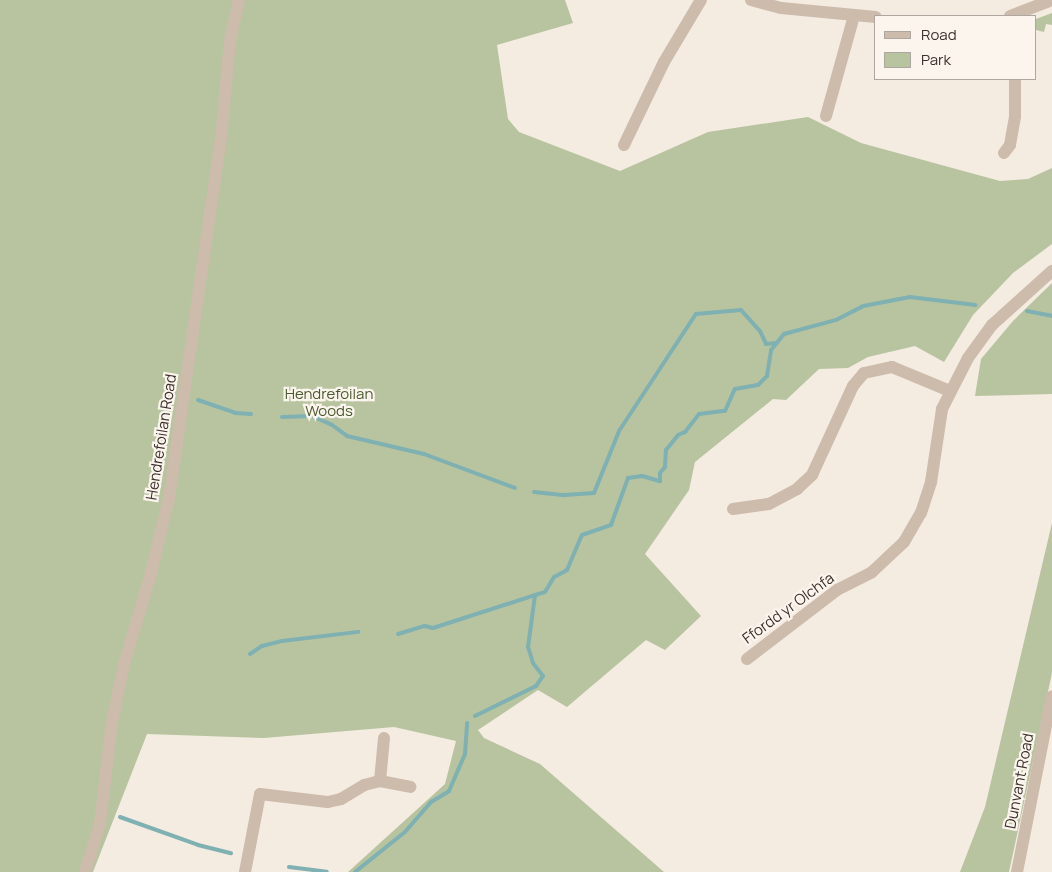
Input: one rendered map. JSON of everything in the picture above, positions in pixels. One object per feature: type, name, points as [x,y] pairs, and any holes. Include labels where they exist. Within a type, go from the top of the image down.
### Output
[{"type":"street","name":"Hendrefoilan Road","points":[[86,872],[100,824],[112,722],[124,664],[150,577],[169,498],[222,128],[230,40],[239,0]]},
{"type":"street","points":[[624,145],[664,62],[701,0]]},
{"type":"street","points":[[751,0],[781,8],[874,17]]},
{"type":"street","points":[[1013,15],[1052,0]]},
{"type":"street","points":[[826,116],[854,16]]},
{"type":"street","points":[[1004,153],[1010,145],[1014,116],[1015,80]]},
{"type":"street","name":"Ffordd yr Olchfa","points":[[747,659],[837,590],[872,572],[904,542],[921,513],[931,482],[936,434],[950,391],[968,358],[992,325],[1052,271]]},
{"type":"street","points":[[733,509],[769,504],[797,489],[812,475],[852,386],[864,373],[892,367],[950,391]]},
{"type":"street","name":"Dunvant Road","points":[[1017,872],[1052,696]]},
{"type":"street","points":[[380,781],[384,738]]},
{"type":"street","points":[[245,872],[260,794],[328,802],[341,799],[364,785],[380,781],[410,787]]},
{"type":"green space","name":"Hendrefoilan Woods","points":[[0,0],[565,0],[573,23],[497,45],[508,119],[519,132],[620,171],[708,132],[808,117],[861,143],[1000,181],[1028,179],[1052,168],[1052,244],[1013,273],[973,315],[944,362],[915,346],[868,357],[848,368],[819,369],[786,400],[773,399],[695,462],[689,490],[645,554],[701,616],[665,650],[646,640],[567,707],[538,690],[478,730],[484,738],[540,764],[664,872],[348,872],[445,784],[456,741],[394,727],[264,738],[147,734],[93,872],[0,872]]},
{"type":"green space","points":[[1052,13],[1052,25],[1046,24],[1044,32],[1037,30],[1037,19]]},
{"type":"green space","points":[[1052,283],[1052,394],[975,396],[981,359],[1013,321]]},
{"type":"green space","points":[[1052,523],[1052,673],[1009,872],[960,872],[985,807]]},
{"type":"waterway","points":[[475,716],[536,686],[543,676],[533,663],[528,647],[535,595],[545,592],[554,577],[567,570],[582,535],[611,525],[628,478],[642,476],[660,481],[660,473],[665,467],[666,450],[678,435],[685,432],[699,414],[725,411],[735,389],[758,385],[767,376],[771,350],[784,334],[836,320],[863,306],[910,297],[976,305]]},
{"type":"waterway","points":[[534,492],[565,495],[594,493],[619,431],[696,314],[741,310],[760,331],[766,344],[777,343]]},
{"type":"waterway","points":[[1027,311],[1052,316]]},
{"type":"waterway","points":[[198,400],[235,413],[251,414]]},
{"type":"waterway","points":[[282,417],[312,416],[332,425],[347,436],[424,454],[515,488]]},
{"type":"waterway","points":[[398,634],[425,626],[433,628],[535,595]]},
{"type":"waterway","points":[[250,654],[262,646],[282,641],[358,632]]},
{"type":"waterway","points":[[355,872],[405,832],[431,802],[449,791],[465,754],[467,723]]},
{"type":"waterway","points":[[120,817],[198,845],[231,853]]},
{"type":"waterway","points":[[289,867],[327,872]]}]
